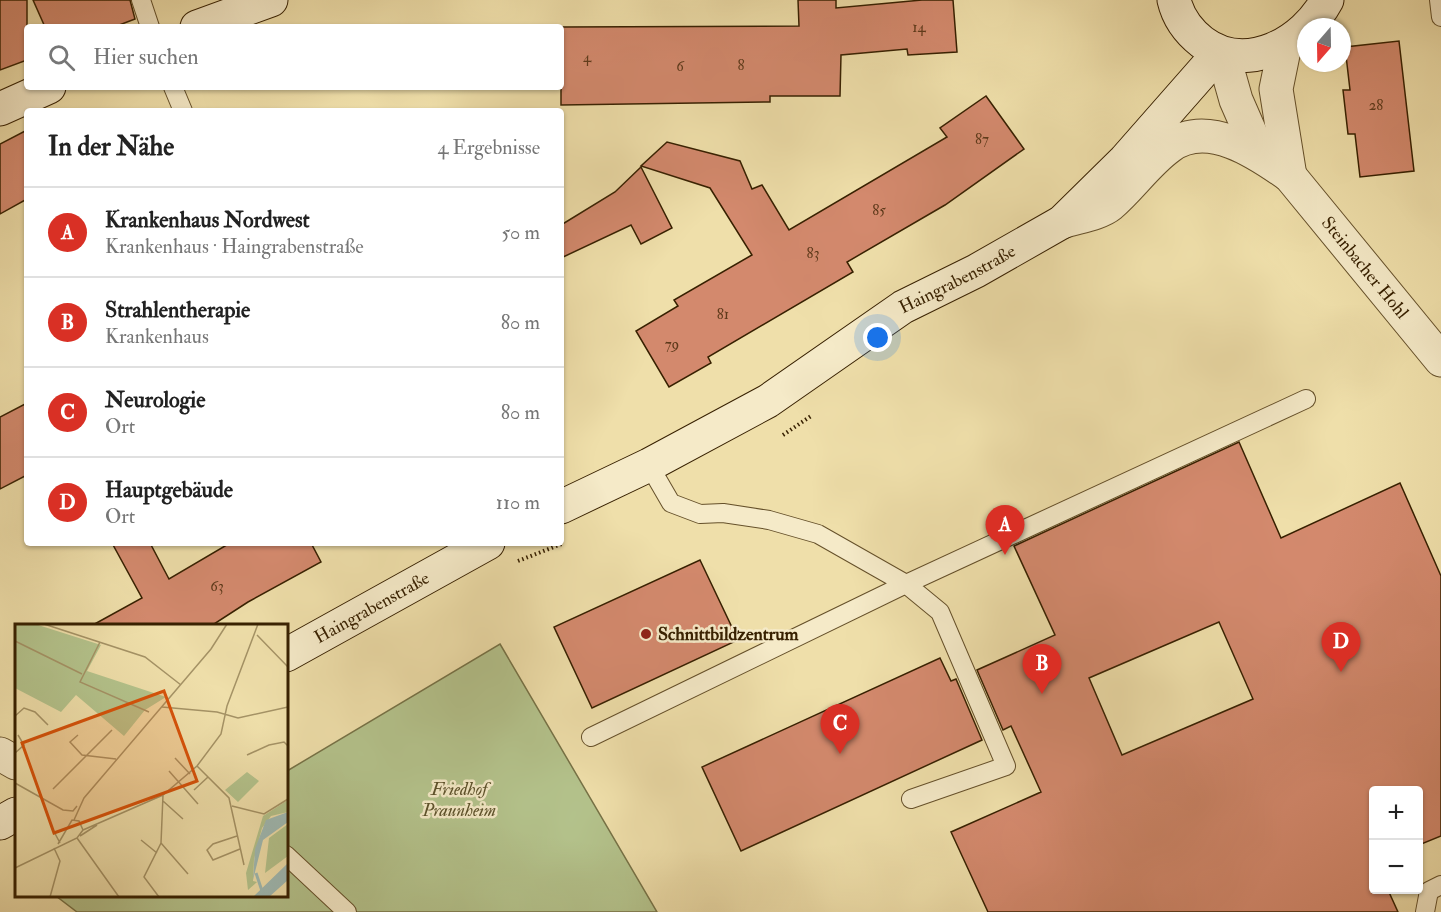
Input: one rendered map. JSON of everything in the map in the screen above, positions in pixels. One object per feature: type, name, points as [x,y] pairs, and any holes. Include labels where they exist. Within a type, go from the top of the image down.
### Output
[{"type":"main road","points":[[205,24],[271,0]]},
{"type":"main road","points":[[1174,0],[1184,24],[1196,37],[1221,54],[1245,57],[1285,45],[1304,29],[1327,0]]},
{"type":"main road","points":[[1285,45],[1276,89],[1290,176]]},
{"type":"main road","points":[[1221,54],[1236,100],[1260,155]]},
{"type":"main road","name":"Haingrabenstraße","points":[[564,506],[649,465],[768,401],[903,307],[976,271],[1062,222],[1125,160],[1221,54]]},
{"type":"main road","points":[[0,109],[44,97]]},
{"type":"main road","name":"Steinbacher Hohl","points":[[1062,222],[1108,206],[1169,147],[1187,136],[1207,135],[1260,155],[1290,176],[1441,360]]},
{"type":"main road","name":"Haingrabenstraße","points":[[288,654],[483,546]]},
{"type":"main road","points":[[0,754],[15,762]]},
{"type":"main road","points":[[0,824],[15,815]]},
{"type":"lane","points":[[141,0],[149,24]]},
{"type":"lane","points":[[1439,0],[1441,17]]},
{"type":"lane","points":[[174,90],[182,108]]},
{"type":"lane","points":[[591,737],[906,584],[1306,399]]},
{"type":"lane","points":[[649,465],[671,503],[700,514],[723,513],[769,520],[818,534],[906,584],[940,612],[1006,766],[911,799]]},
{"type":"lane","points":[[288,857],[347,912]]},
{"type":"lane","points":[[1425,912],[1429,891],[1441,885]]},
{"type":"green space","name":"Friedhof Praunheim","points":[[500,644],[657,912],[77,912],[57,897],[288,897],[288,770]]},
{"type":"building","points":[[0,0],[27,0],[27,24],[24,24],[24,61],[0,70]]},
{"type":"building","points":[[33,0],[130,0],[135,19],[122,24],[44,24]]},
{"type":"building","points":[[798,0],[836,0],[836,8],[922,0],[953,0],[957,52],[908,55],[907,49],[841,55],[840,96],[770,96],[770,102],[561,105],[561,90],[564,90],[564,27],[799,26]]},
{"type":"building","points":[[1399,41],[1414,171],[1360,177],[1355,134],[1348,134],[1343,90],[1350,90],[1348,72],[1351,72],[1351,46]]},
{"type":"building","points":[[986,96],[1024,149],[945,205],[847,262],[853,272],[708,357],[711,363],[669,387],[636,331],[678,306],[674,300],[752,255],[710,188],[641,166],[667,142],[740,161],[752,189],[762,185],[789,230],[947,137],[940,128]]},
{"type":"building","points":[[24,132],[24,201],[0,214],[0,144]]},
{"type":"building","points":[[641,167],[672,228],[641,244],[631,225],[564,257],[564,223],[615,192]]},
{"type":"building","points":[[24,405],[24,477],[0,489],[0,417]]},
{"type":"building","points":[[1239,442],[1281,538],[1400,483],[1441,576],[1441,836],[1423,843],[1423,786],[1369,786],[1369,894],[1390,894],[1398,912],[988,912],[951,832],[1041,792],[1011,726],[1003,730],[977,670],[1055,635],[1014,546]],"holes":[[[1219,622],[1253,699],[1122,755],[1089,678]]]},
{"type":"building","points":[[114,546],[152,546],[169,579],[225,546],[313,546],[321,562],[248,602],[214,624],[95,624],[142,598]]},
{"type":"building","name":"Schnittbildzentrum","points":[[700,560],[738,640],[592,708],[554,627]]},
{"type":"building","points":[[940,658],[951,681],[956,679],[982,740],[741,851],[702,767]]},
{"type":"place","name":"Krankenhaus Nordwest","points":[[1005,555]]},
{"type":"place","name":"Schnittbildzentrum","points":[[646,634]]},
{"type":"place","name":"Hauptgebäude","points":[[1341,672]]},
{"type":"place","name":"Strahlentherapie","points":[[1042,694]]},
{"type":"place","name":"Neurologie","points":[[840,754]]}]
